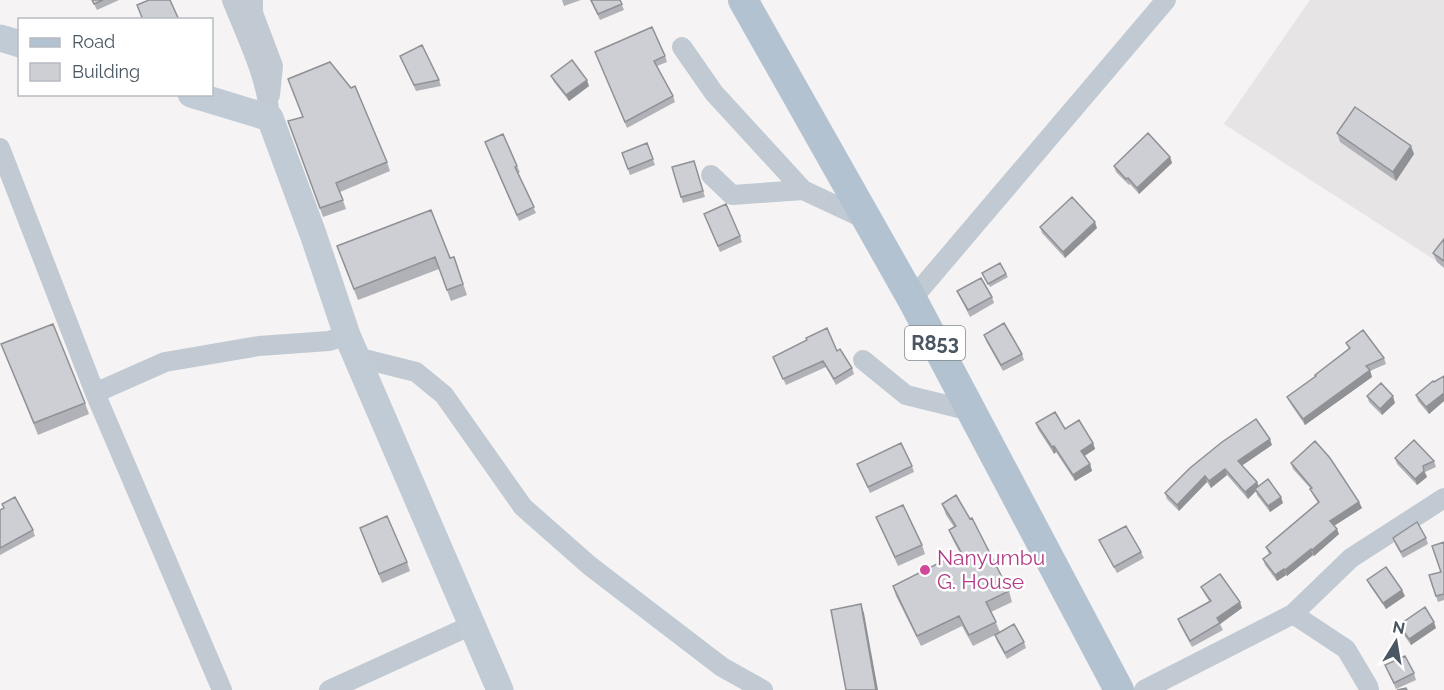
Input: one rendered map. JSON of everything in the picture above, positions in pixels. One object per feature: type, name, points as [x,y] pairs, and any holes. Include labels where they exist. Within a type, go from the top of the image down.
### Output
[{"type":"main road","name":"R853","points":[[743,0],[912,299],[1119,690]]},
{"type":"street","points":[[232,0],[255,59],[270,110],[351,346],[501,690]]},
{"type":"street","points":[[253,0],[253,14],[273,66],[270,110]]},
{"type":"street","points":[[912,299],[1166,0]]},
{"type":"street","points":[[0,38],[18,43]]},
{"type":"street","points":[[682,47],[714,93],[802,190],[867,220]]},
{"type":"street","points":[[200,96],[270,110]]},
{"type":"street","points":[[0,148],[95,393],[222,690]]},
{"type":"street","points":[[711,175],[732,195],[802,190]]},
{"type":"street","points":[[95,393],[165,362],[259,346],[329,341],[351,346],[416,372],[444,395],[523,507],[590,566],[722,667],[763,690]]},
{"type":"street","points":[[863,360],[906,395],[971,411]]},
{"type":"street","points":[[1144,690],[1293,614],[1351,558],[1444,498]]},
{"type":"street","points":[[1293,614],[1346,649],[1369,690]]},
{"type":"street","points":[[329,690],[472,625]]},
{"type":"shaded area","points":[[1310,0],[1444,0],[1444,266],[1224,124]]},
{"type":"building","points":[[149,0],[170,0],[178,18],[142,18],[137,5]]},
{"type":"building","points":[[591,0],[620,0],[622,4],[598,14]]},
{"type":"building","points":[[652,27],[665,56],[654,61],[673,96],[625,122],[595,52]]},
{"type":"building","points":[[422,45],[439,80],[414,85],[400,56]]},
{"type":"building","points":[[572,60],[587,80],[566,95],[551,76]]},
{"type":"building","points":[[330,62],[351,88],[355,86],[387,162],[336,183],[343,200],[320,208],[288,121],[303,117],[288,79]]},
{"type":"building","points":[[1355,107],[1411,146],[1393,172],[1337,133]]},
{"type":"building","points":[[1148,133],[1170,157],[1137,188],[1114,166]]},
{"type":"building","points":[[503,134],[517,166],[515,167],[534,207],[517,215],[485,142]]},
{"type":"building","points":[[647,143],[653,159],[628,169],[622,153]]},
{"type":"building","points":[[694,161],[703,191],[681,197],[672,167]]},
{"type":"building","points":[[1072,197],[1095,222],[1063,252],[1040,227]]},
{"type":"building","points":[[726,204],[740,236],[718,246],[704,214]]},
{"type":"building","points":[[431,210],[450,258],[454,257],[463,284],[447,290],[435,257],[354,289],[337,246]]},
{"type":"building","points":[[1444,239],[1444,261],[1433,253]]},
{"type":"building","points":[[1000,263],[1006,274],[988,284],[982,273]]},
{"type":"building","points":[[981,278],[992,297],[968,310],[957,291]]},
{"type":"building","points":[[1004,323],[1022,354],[1001,365],[984,335]]},
{"type":"building","points":[[53,324],[85,403],[34,423],[1,344]]},
{"type":"building","points":[[827,328],[837,351],[840,349],[852,368],[834,379],[823,361],[783,379],[773,357]]},
{"type":"building","points":[[1363,330],[1384,358],[1366,366],[1370,370],[1303,419],[1287,397],[1350,348],[1346,343]]},
{"type":"building","points":[[1444,376],[1444,393],[1426,407],[1416,395],[1433,381]]},
{"type":"building","points":[[1381,383],[1393,396],[1380,409],[1367,396]]},
{"type":"building","points":[[1055,412],[1065,429],[1079,420],[1093,443],[1081,451],[1090,464],[1073,475],[1036,423]]},
{"type":"building","points":[[1256,419],[1270,439],[1238,461],[1257,482],[1245,492],[1225,469],[1209,481],[1205,476],[1177,505],[1165,493],[1190,468],[1222,442]]},
{"type":"building","points":[[1414,440],[1434,461],[1423,466],[1424,471],[1415,479],[1395,458]]},
{"type":"building","points":[[1315,441],[1330,458],[1359,502],[1330,521],[1337,529],[1312,550],[1275,575],[1263,559],[1271,553],[1266,547],[1319,502],[1310,489],[1312,488],[1291,463]]},
{"type":"building","points":[[901,443],[912,466],[868,487],[857,464]]},
{"type":"building","points":[[1268,479],[1281,497],[1268,506],[1255,489]]},
{"type":"building","points":[[956,495],[970,519],[972,518],[1009,591],[986,602],[996,622],[969,635],[959,616],[917,636],[893,586],[961,552],[949,530],[956,526],[942,504]]},
{"type":"building","points":[[15,497],[33,530],[0,548],[0,510],[4,508],[2,504]]},
{"type":"building","points":[[903,505],[922,545],[895,557],[876,517]]},
{"type":"building","points":[[387,516],[407,562],[379,574],[360,528]]},
{"type":"building","points":[[1417,522],[1426,538],[1401,552],[1393,538]]},
{"type":"building","points":[[1126,526],[1141,552],[1114,567],[1099,540]]},
{"type":"building","points":[[1444,542],[1444,594],[1436,596],[1429,575],[1441,572],[1432,546]]},
{"type":"building","points":[[1386,567],[1402,590],[1383,603],[1367,580]]},
{"type":"building","points":[[1220,574],[1240,602],[1217,618],[1220,623],[1190,641],[1178,619],[1211,601],[1201,587]]},
{"type":"building","points":[[861,604],[876,690],[846,690],[831,610]]},
{"type":"building","points":[[1425,607],[1434,622],[1409,639],[1399,625]]},
{"type":"building","points":[[1014,624],[1024,642],[1005,653],[995,635]]},
{"type":"building","points":[[1405,656],[1414,673],[1394,683],[1385,665]]},
{"type":"place","name":"Nanyumbu G. House","points":[[925,570]]}]
